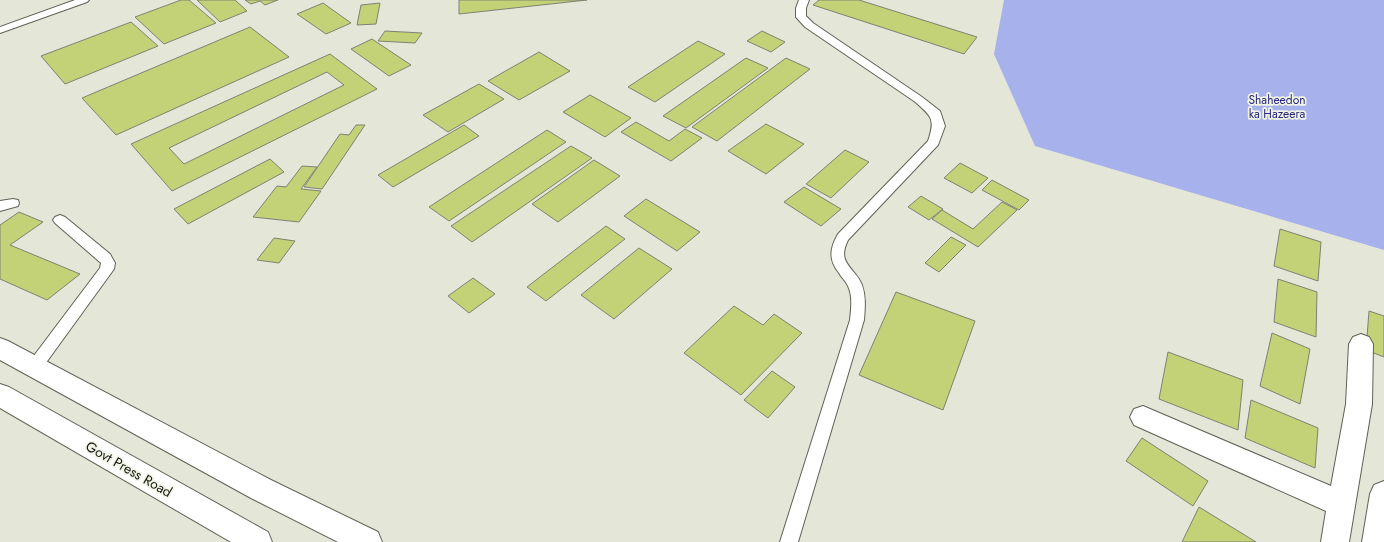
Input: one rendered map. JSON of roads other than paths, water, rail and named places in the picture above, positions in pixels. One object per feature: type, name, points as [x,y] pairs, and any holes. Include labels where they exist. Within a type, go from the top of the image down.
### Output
[{"type":"main road","points":[[1335,542],[1359,404],[1361,344]]},
{"type":"main road","points":[[0,348],[261,489],[368,542]]},
{"type":"main road","name":"Govt Press Road","points":[[0,395],[258,542]]},
{"type":"main road","points":[[1144,417],[1342,504]]},
{"type":"main road","points":[[1376,542],[1384,494]]},
{"type":"lane","points":[[0,30],[84,0]]},
{"type":"lane","points":[[789,542],[857,320],[858,299],[854,283],[842,268],[837,257],[837,247],[843,237],[934,142],[939,126],[936,114],[918,99],[809,25],[801,17],[801,8],[804,0]]},
{"type":"lane","points":[[0,206],[13,203]]},
{"type":"lane","points":[[35,366],[99,280],[108,263],[105,258],[60,220]]},
{"type":"park label","name":"Shaheedon ka Hazeera","points":[[1277,107]]}]
